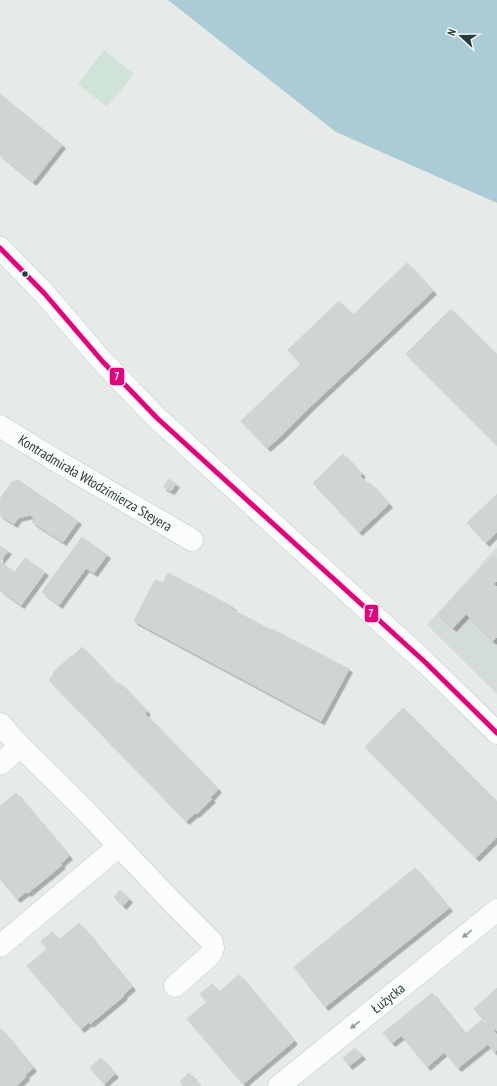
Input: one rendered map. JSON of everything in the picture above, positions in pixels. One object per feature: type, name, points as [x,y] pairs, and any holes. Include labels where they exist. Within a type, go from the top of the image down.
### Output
[{"type":"street","points":[[0,248],[40,288],[103,362],[157,418],[426,662],[497,733]]},
{"type":"street","name":"Kontradmirała Włodzimierza Steyera","points":[[0,426],[192,540]]},
{"type":"street","points":[[0,724],[212,942],[213,948],[210,956],[175,986]]},
{"type":"street","points":[[0,764],[20,746]]},
{"type":"street","points":[[0,946],[119,846]]},
{"type":"street","name":"Łużycka","points":[[279,1086],[497,910]]},
{"type":"shaded area","points":[[497,547],[497,694],[427,625]]},
{"type":"green space","points":[[104,50],[134,74],[107,107],[78,84]]},
{"type":"water","points":[[168,0],[497,0],[497,203],[336,132]]},
{"type":"building","points":[[0,94],[62,145],[33,182],[0,155]]},
{"type":"building","points":[[407,263],[433,291],[361,359],[335,332]]},
{"type":"building","points":[[339,301],[353,315],[301,364],[288,350]]},
{"type":"building","points":[[451,309],[497,355],[497,445],[406,354]]},
{"type":"building","points":[[335,332],[361,359],[312,405],[285,379]]},
{"type":"building","points":[[285,379],[312,405],[267,448],[241,421]]},
{"type":"building","points":[[343,454],[362,474],[360,476],[369,485],[370,483],[389,504],[359,532],[313,483]]},
{"type":"building","points":[[169,479],[176,484],[171,491],[163,487]]},
{"type":"building","points":[[18,480],[78,521],[63,542],[32,522],[35,519],[30,515],[18,518],[14,524],[0,515],[0,499],[12,482]]},
{"type":"building","points":[[497,494],[497,532],[486,543],[467,523]]},
{"type":"building","points":[[82,537],[107,555],[94,573],[86,568],[59,605],[42,592]]},
{"type":"building","points":[[0,546],[8,551],[0,561]]},
{"type":"building","points":[[493,556],[497,560],[497,581],[494,584],[497,587],[497,637],[493,641],[466,614],[453,628],[438,614]]},
{"type":"building","points":[[25,558],[45,572],[21,605],[0,590],[0,562],[15,572]]},
{"type":"building","points":[[168,573],[233,607],[231,609],[349,669],[321,721],[134,621],[155,580],[163,583]]},
{"type":"building","points":[[82,647],[118,685],[120,683],[147,711],[145,714],[218,789],[210,798],[212,799],[186,821],[49,680],[54,674],[53,673]]},
{"type":"building","points":[[403,708],[497,802],[497,837],[476,858],[365,747]]},
{"type":"building","points":[[16,793],[69,856],[60,864],[62,865],[28,893],[26,892],[17,899],[0,879],[0,806]]},
{"type":"building","points":[[415,868],[449,908],[325,1007],[294,967]]},
{"type":"building","points":[[120,890],[129,899],[123,906],[114,897]]},
{"type":"building","points":[[79,923],[132,987],[123,995],[124,996],[90,1024],[89,1022],[81,1029],[27,966],[47,949],[41,941],[52,932],[59,940]]},
{"type":"building","points":[[239,975],[294,1041],[243,1084],[187,1019],[207,1002],[200,994],[212,984],[219,992]]},
{"type":"building","points":[[497,988],[497,1031],[495,1029],[494,1031],[474,1009]]},
{"type":"building","points":[[432,993],[465,1034],[427,1067],[393,1025]]},
{"type":"building","points":[[482,1020],[496,1037],[497,1036],[497,1050],[494,1052],[488,1044],[458,1068],[444,1052]]},
{"type":"building","points":[[393,1025],[401,1036],[392,1043],[383,1033]]},
{"type":"building","points":[[0,1028],[33,1068],[16,1086],[0,1086]]},
{"type":"building","points":[[355,1048],[362,1056],[349,1066],[343,1058]]},
{"type":"building","points":[[101,1058],[115,1074],[104,1084],[90,1068]]},
{"type":"building","points":[[189,1073],[200,1086],[183,1086],[180,1082]]},
{"type":"transit line","name":"7","points":[[0,248],[44,293],[103,362],[157,418],[426,663],[497,733]]}]
